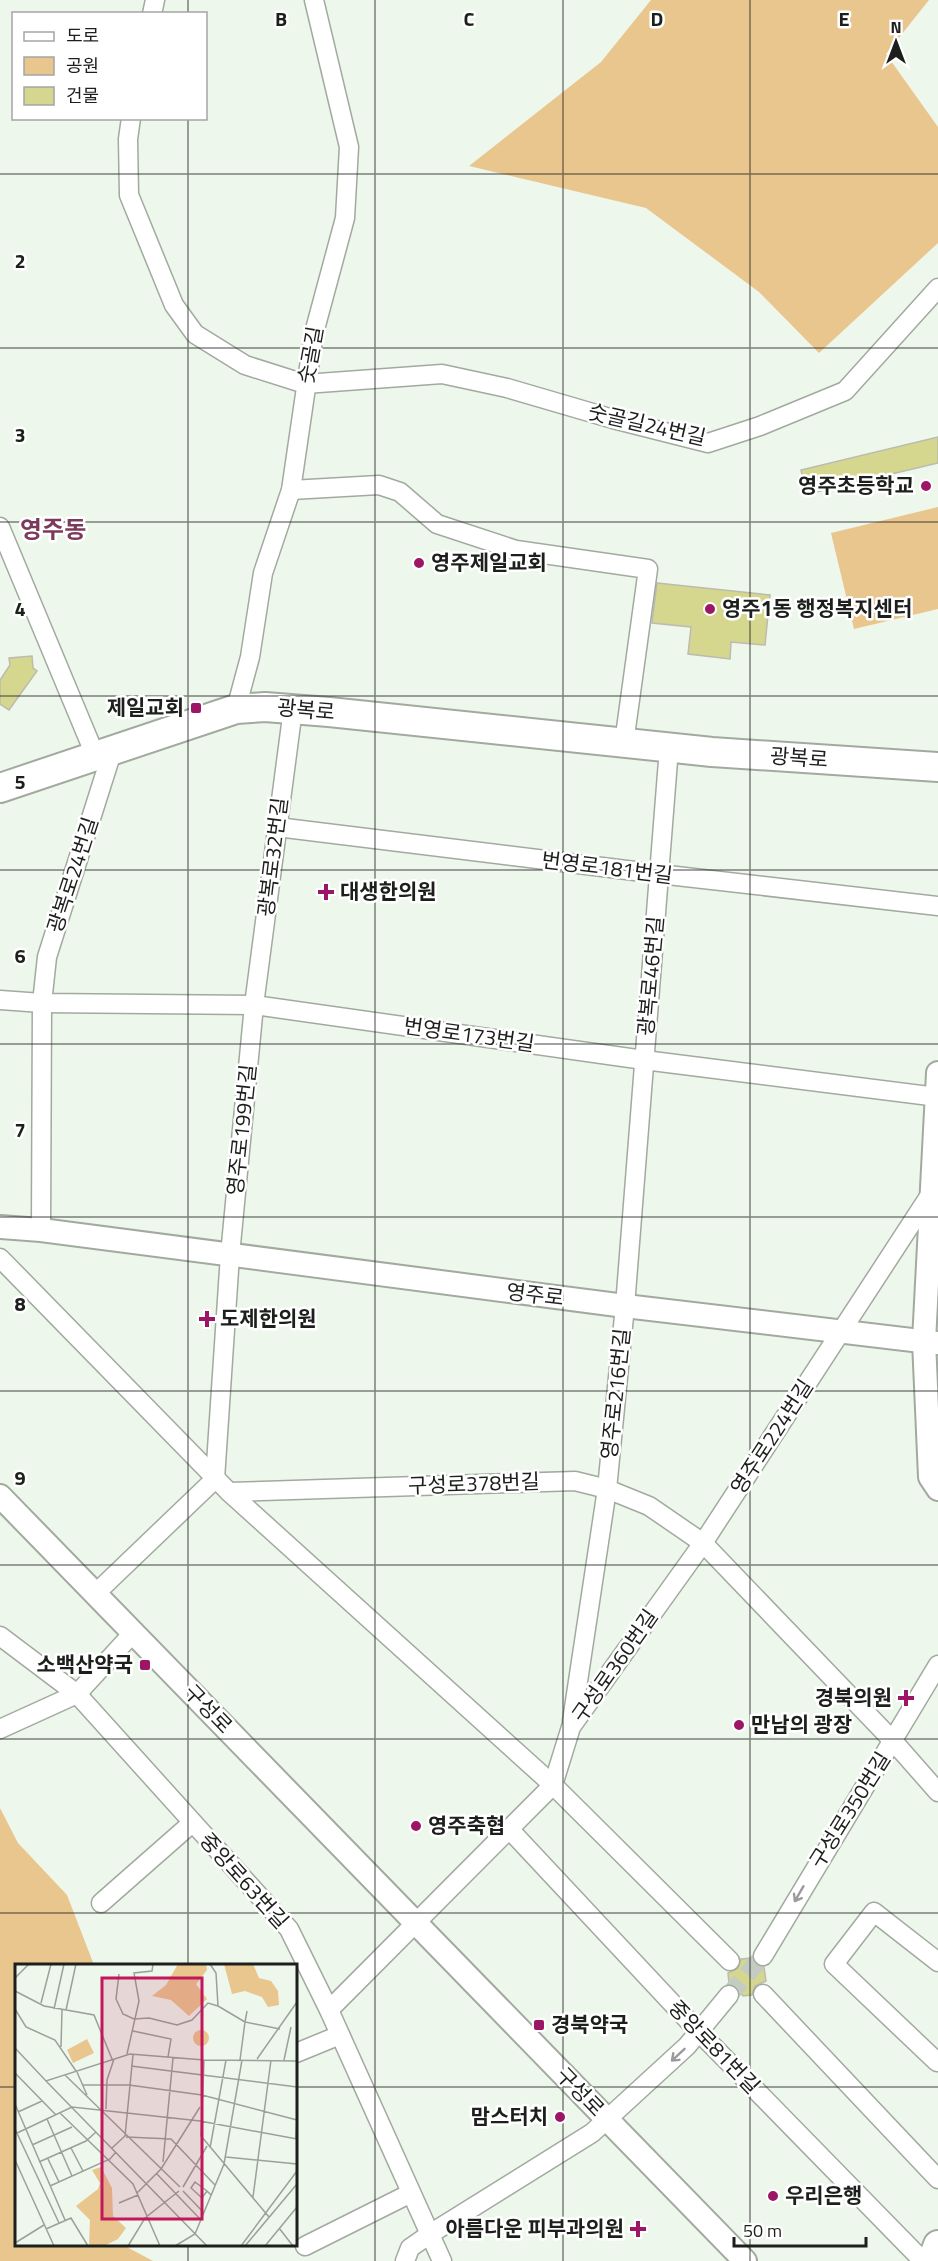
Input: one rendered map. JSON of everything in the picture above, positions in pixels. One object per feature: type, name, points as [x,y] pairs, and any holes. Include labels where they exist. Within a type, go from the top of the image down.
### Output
[{"type":"main road","name":"광복로","points":[[0,788],[236,709],[265,707],[712,752],[938,767]]},
{"type":"main road","points":[[932,2261],[938,2246]]},
{"type":"street","name":"숫골길","points":[[236,709],[250,657],[263,573],[291,490],[314,333],[345,218],[349,147],[314,0]]},
{"type":"street","points":[[131,120],[128,139],[129,195],[174,305],[195,334],[245,365],[305,384]]},
{"type":"street","name":"숫골길24번길","points":[[305,384],[442,374],[507,388],[708,443],[760,426],[845,391],[938,288]]},
{"type":"street","points":[[291,490],[379,484],[400,492],[437,524],[516,550],[648,569],[624,743]]},
{"type":"street","points":[[0,526],[104,752]]},
{"type":"street","name":"광복로32번길","points":[[254,1005],[293,709]]},
{"type":"street","name":"광복로46번길","points":[[644,1060],[669,747]]},
{"type":"street","name":"광복로24번길","points":[[41,1230],[42,1003],[46,957],[104,752]]},
{"type":"street","name":"번영로181번길","points":[[277,827],[938,906]]},
{"type":"street","name":"번영로173번길","points":[[0,1000],[42,1003],[254,1005],[644,1060],[937,1097]]},
{"type":"street","name":"영주로199번길","points":[[230,1255],[254,1005]]},
{"type":"street","name":"영주로216번길","points":[[572,1727],[607,1489],[625,1306],[644,1060]]},
{"type":"street","points":[[938,1073],[932,1192],[930,1477],[938,1489]]},
{"type":"street","points":[[840,1330],[932,1192]]},
{"type":"street","name":"영주로","points":[[0,1227],[41,1230],[625,1306],[931,1342]]},
{"type":"street","points":[[95,1594],[215,1479],[230,1255]]},
{"type":"street","points":[[0,1258],[215,1479],[553,1785],[730,1960]]},
{"type":"street","name":"영주로224번길","points":[[703,1544],[840,1330]]},
{"type":"street","name":"구성로378번길","points":[[229,1492],[576,1481],[607,1489],[649,1506],[703,1544],[893,1741],[938,1792]]},
{"type":"street","name":"구성로","points":[[0,1496],[745,2261]]},
{"type":"street","name":"구성로360번길","points":[[415,1923],[553,1785],[572,1727],[703,1544]]},
{"type":"street","points":[[0,1729],[77,1694],[133,1633]]},
{"type":"street","name":"중앙로63번길","points":[[0,1636],[77,1694],[289,1929],[329,2010],[442,2261]]},
{"type":"street","name":"구성로350번길","points":[[763,1956],[845,1816],[938,1665]]},
{"type":"street","points":[[101,1903],[192,1823]]},
{"type":"street","name":"중앙로81번길","points":[[509,1829],[699,2032],[923,2261]]},
{"type":"street","points":[[938,1962],[874,1912],[834,1964],[938,2061]]},
{"type":"street","points":[[329,2010],[415,1923]]},
{"type":"street","points":[[763,1994],[938,2179]]},
{"type":"street","points":[[405,2261],[410,2248],[430,2234],[592,2133],[608,2120],[687,2046],[729,1995]]},
{"type":"street","points":[[297,2053],[340,2035]]},
{"type":"street","points":[[305,2246],[411,2193]]},
{"type":"green space","points":[[651,0],[929,0],[886,54],[938,127],[938,243],[819,353],[759,292],[646,208],[469,166],[601,62]]},
{"type":"green space","points":[[938,507],[938,609],[854,629],[831,533]]},
{"type":"green space","points":[[0,1808],[18,1843],[67,1895],[94,1964],[15,1964],[15,2246],[125,2246],[153,2261],[0,2261]]},
{"type":"building","points":[[938,437],[938,463],[807,494],[801,470]]},
{"type":"building","name":"영주1동 행정복지센터","points":[[657,583],[770,595],[765,645],[731,642],[730,659],[688,654],[691,627],[652,623]]},
{"type":"building","points":[[32,656],[33,668],[37,671],[9,710],[0,704],[0,680],[10,665],[9,658]]},
{"type":"building","points":[[752,1958],[757,1965],[764,1967],[766,1981],[755,1986],[752,1995],[743,1996],[737,1987],[729,1984],[728,1973],[738,1968],[741,1959]]},
{"type":"tunnel","points":[[729,1995],[763,1956]]},
{"type":"place","name":"영주초등학교","points":[[926,486]]},
{"type":"place","name":"영주제일교회","points":[[419,563]]},
{"type":"place","name":"영주1동 행정복지센터","points":[[710,609]]},
{"type":"place","name":"제일교회","points":[[196,708]]},
{"type":"place","name":"대생한의원","points":[[326,892]]},
{"type":"place","name":"도제한의원","points":[[207,1319]]},
{"type":"place","name":"소백산약국","points":[[145,1665]]},
{"type":"place","name":"경북의원","points":[[906,1698]]},
{"type":"place","name":"만남의 광장","points":[[739,1725]]},
{"type":"place","name":"영주축협","points":[[416,1826]]},
{"type":"place","name":"경북약국","points":[[539,2025]]},
{"type":"place","name":"맘스터치","points":[[560,2117]]},
{"type":"place","name":"우리은행","points":[[773,2196]]},
{"type":"place","name":"아름다운 피부과의원","points":[[638,2229]]},
{"type":"district","name":"영주동","points":[[53,530]]}]
